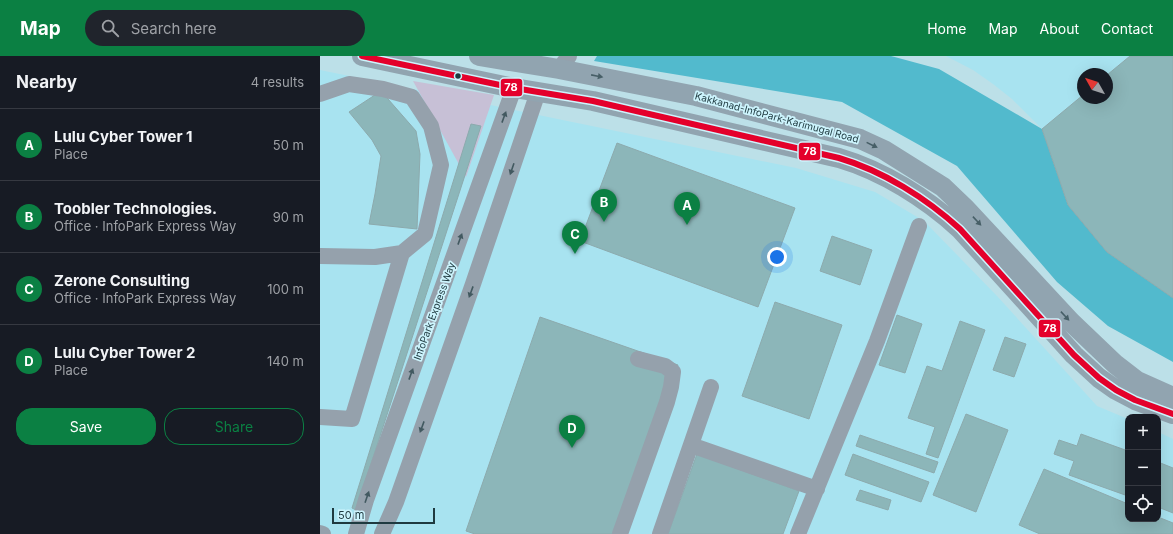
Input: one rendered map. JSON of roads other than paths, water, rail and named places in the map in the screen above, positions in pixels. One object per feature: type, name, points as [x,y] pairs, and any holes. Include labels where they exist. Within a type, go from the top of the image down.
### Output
[{"type":"main road","points":[[362,56],[514,88],[593,101],[839,158],[878,173],[925,200],[942,212],[960,229],[1074,355],[1099,378],[1116,390],[1135,400],[1173,414]]},
{"type":"main road","name":"Kakkanad-InfoPark-Karimugal Road","points":[[479,56],[564,62],[860,138],[884,150],[942,187],[960,203],[1071,322],[1115,364],[1137,381],[1173,397]]},
{"type":"street","points":[[320,94],[349,84],[383,89],[412,97],[431,126],[441,165],[425,234],[402,253],[374,257],[320,256]]},
{"type":"street","name":"InfoPark Express Way","points":[[356,534],[368,493],[514,88]]},
{"type":"street","points":[[382,534],[396,502],[471,291],[538,92]]},
{"type":"street","points":[[798,534],[877,341],[919,226]]},
{"type":"street","points":[[320,417],[352,418],[402,253]]},
{"type":"street","points":[[620,534],[667,402],[673,372],[665,366],[638,359]]},
{"type":"street","points":[[660,534],[712,387]]},
{"type":"street","points":[[691,445],[817,489]]},
{"type":"place","name":"Toobler Technologies.","points":[[604,222]]},
{"type":"place","name":"Lulu Cyber Tower 1","points":[[687,225]]},
{"type":"place","name":"Zerone Consulting","points":[[575,254]]},
{"type":"place","name":"Lulu Cyber Tower 2","points":[[572,448]]}]
